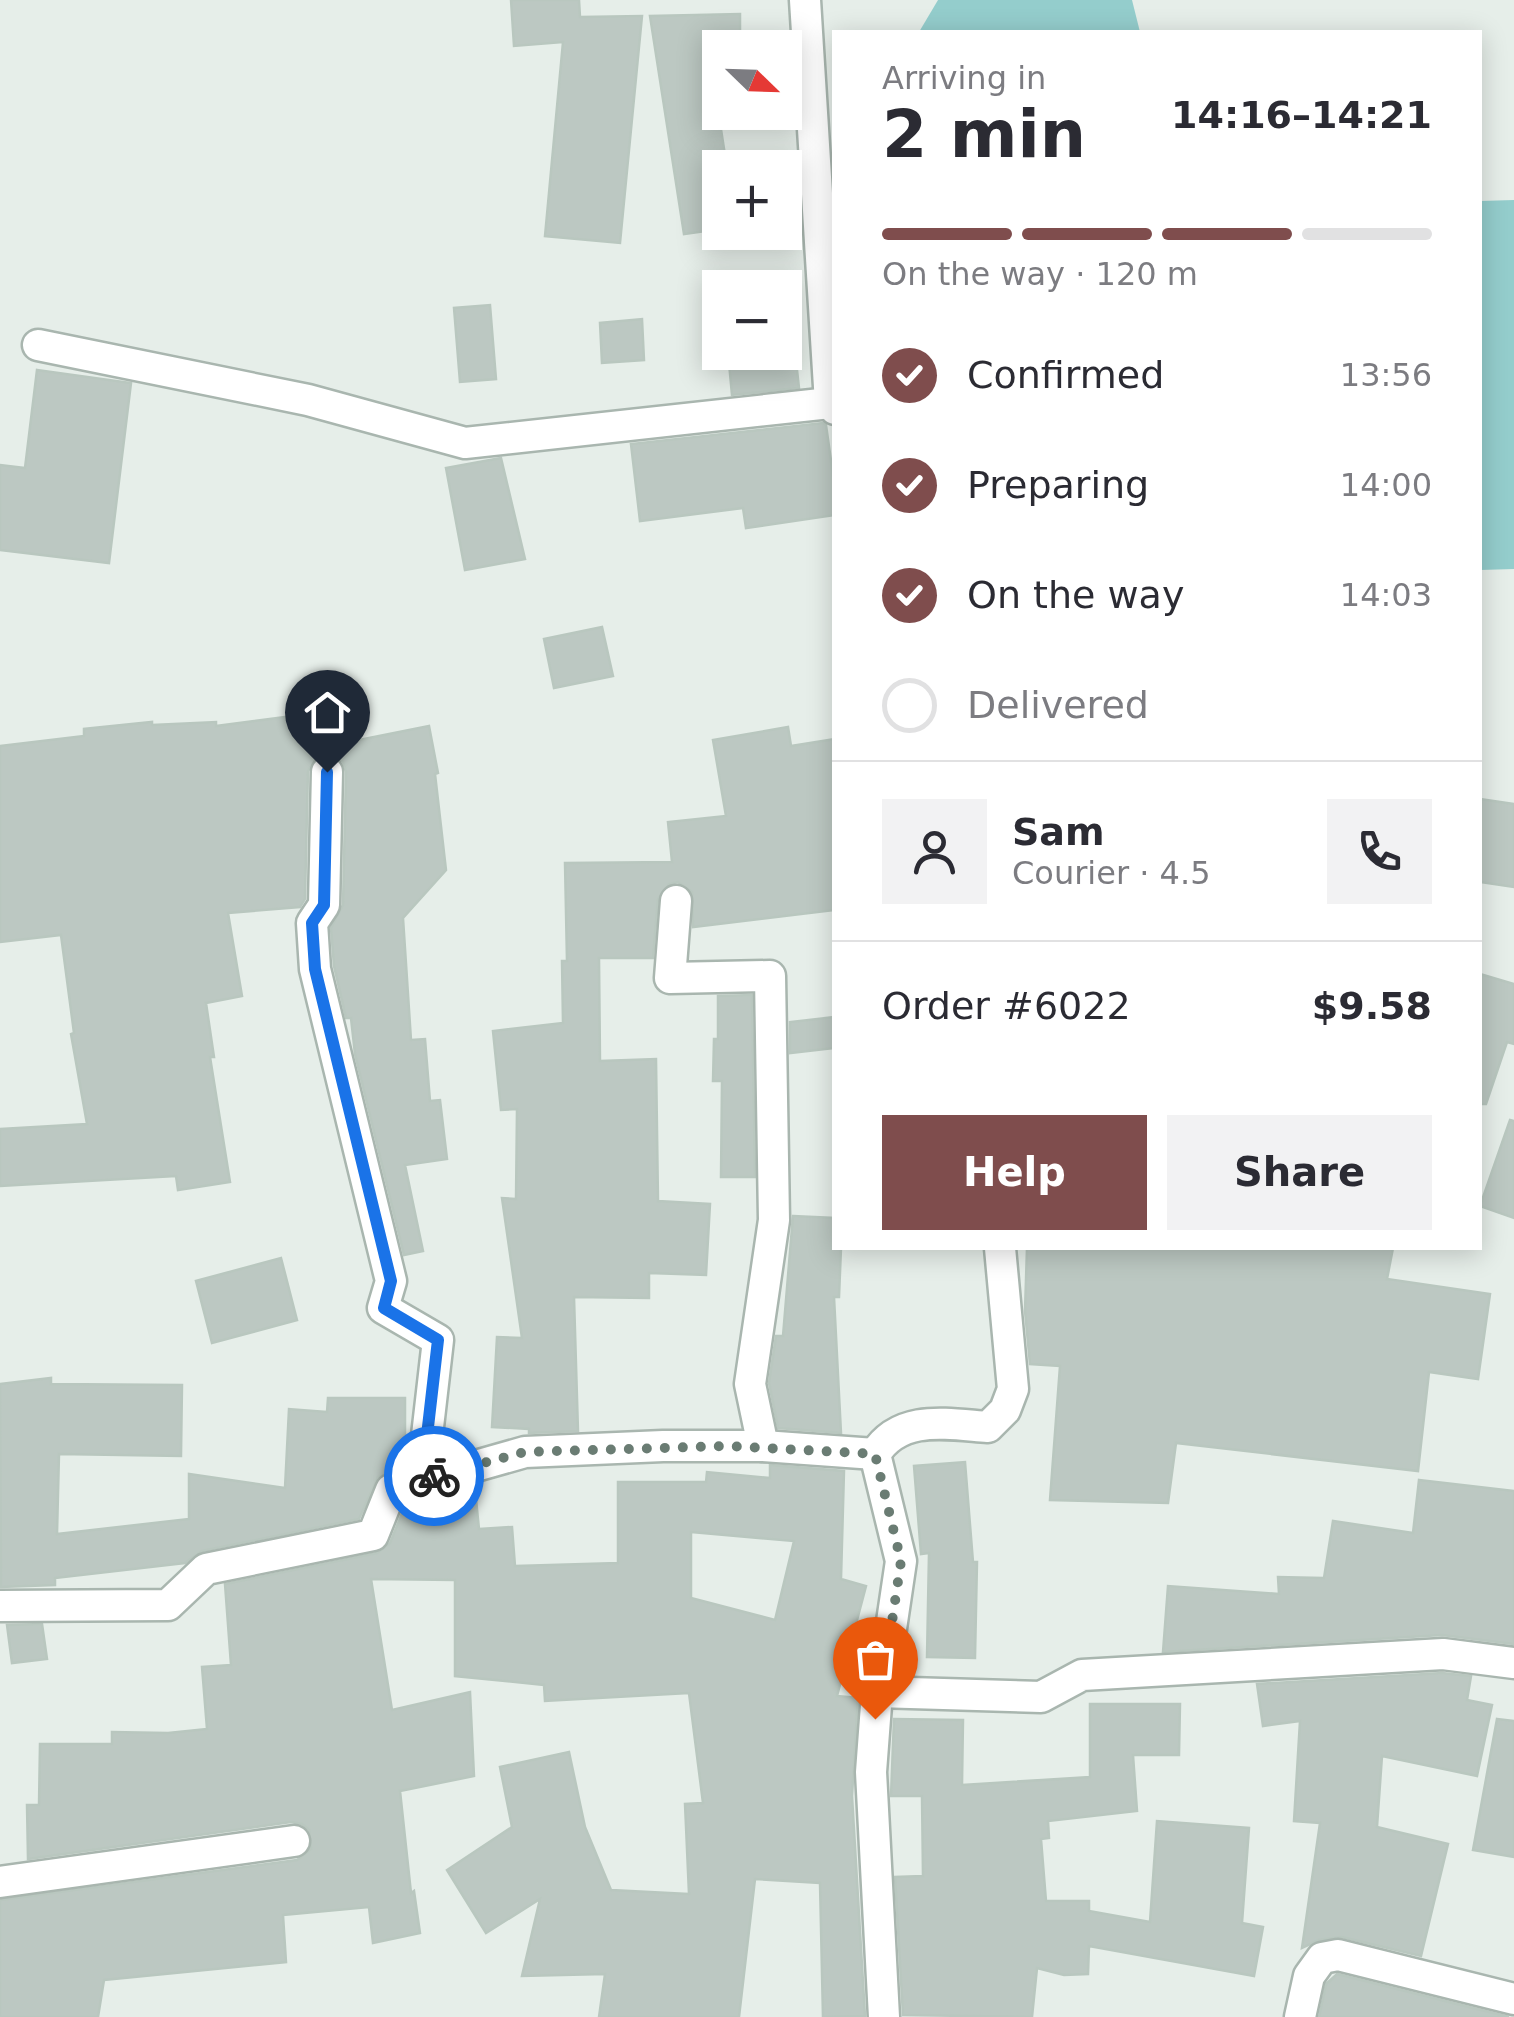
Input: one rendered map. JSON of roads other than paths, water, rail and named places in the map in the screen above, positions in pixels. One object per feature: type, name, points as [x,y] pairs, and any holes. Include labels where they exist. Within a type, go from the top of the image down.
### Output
[{"type":"street","points":[[38,344],[308,400],[466,442],[832,406],[806,0]]},
{"type":"street","points":[[327,772],[324,905],[312,923],[315,969],[391,1281],[384,1308],[438,1340],[422,1479]]},
{"type":"street","points":[[676,900],[670,978],[770,976],[774,1220],[750,1384],[762,1446]]},
{"type":"street","points":[[884,2017],[871,1772],[876,1692],[889,1642],[901,1561],[875,1454],[886,1436],[924,1423],[988,1427],[1005,1410],[1013,1390],[1000,1250]]},
{"type":"street","points":[[0,1606],[168,1606],[206,1568],[374,1535],[391,1490],[525,1452],[762,1446],[875,1454]]},
{"type":"street","points":[[876,1692],[1041,1698],[1082,1675],[1444,1654],[1514,1663]]},
{"type":"street","points":[[0,1882],[294,1841]]},
{"type":"street","points":[[1300,2017],[1309,1976],[1322,1958],[1338,1955],[1514,1999]]},
{"type":"water","points":[[938,0],[1132,0],[1140,30],[920,30]]},
{"type":"water","points":[[1514,200],[1514,569],[1482,570],[1482,201]]}]
